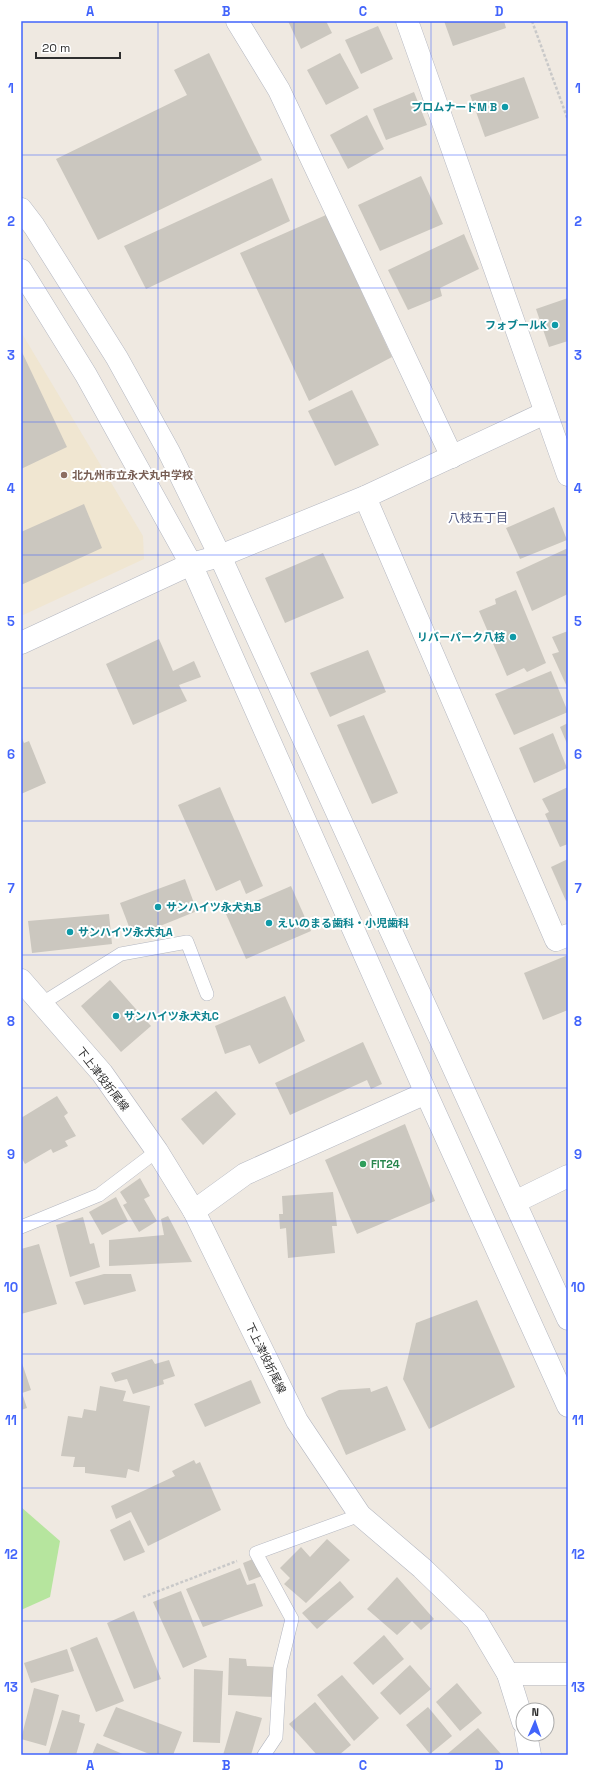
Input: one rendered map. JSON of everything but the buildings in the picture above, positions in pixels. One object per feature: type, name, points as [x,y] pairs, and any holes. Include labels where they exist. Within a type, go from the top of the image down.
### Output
[{"type":"street","points":[[237,21],[279,90],[452,457]]},
{"type":"street","points":[[407,21],[568,475]]},
{"type":"street","points":[[21,209],[34,226],[117,358],[169,452],[220,556],[568,1319]]},
{"type":"street","points":[[21,270],[86,375],[191,564],[426,1093],[568,1406]]},
{"type":"street","points":[[21,643],[191,564],[220,556],[365,496],[545,413]]},
{"type":"street","points":[[365,496],[556,940],[568,935]]},
{"type":"street","name":"下上津役折尾線","points":[[21,980],[102,1073],[157,1151],[194,1211],[297,1421],[360,1515],[422,1568],[476,1620],[508,1674],[517,1702]]},
{"type":"street","points":[[194,1211],[245,1174],[426,1093]]},
{"type":"street","points":[[515,1202],[568,1176]]},
{"type":"street","points":[[508,1674],[568,1674]]},
{"type":"street","points":[[528,1742],[530,1755]]},
{"type":"lane","points":[[41,1004],[120,954],[187,942],[207,994]]},
{"type":"lane","points":[[21,1227],[99,1195],[157,1151]]},
{"type":"lane","points":[[264,1755],[276,1737],[280,1668],[292,1619],[256,1553],[360,1515]]},
{"type":"path","points":[[532,21],[568,120]]},
{"type":"path","points":[[143,1597],[256,1553]]},
{"type":"shaded area","name":"北九州市立永犬丸中学校","points":[[21,332],[143,536],[144,559],[21,616]]},
{"type":"green space","points":[[21,1507],[60,1541],[50,1597],[21,1610]]},
{"type":"place","name":"プロムナードM B","points":[[505,107]]},
{"type":"place","name":"フォブールK","points":[[555,325]]},
{"type":"place","name":"北九州市立永犬丸中学校","points":[[64,475]]},
{"type":"place","name":"リバーパーク八枝","points":[[513,637]]},
{"type":"place","name":"サンハイツ永犬丸B","points":[[158,907]]},
{"type":"place","name":"えいのまる歯科・小児歯科","points":[[269,923]]},
{"type":"place","name":"サンハイツ永犬丸A","points":[[70,932]]},
{"type":"place","name":"サンハイツ永犬丸C","points":[[116,1016]]},
{"type":"place","name":"FiT24","points":[[363,1164]]},
{"type":"district","name":"八枝五丁目","points":[[478,518]]}]
